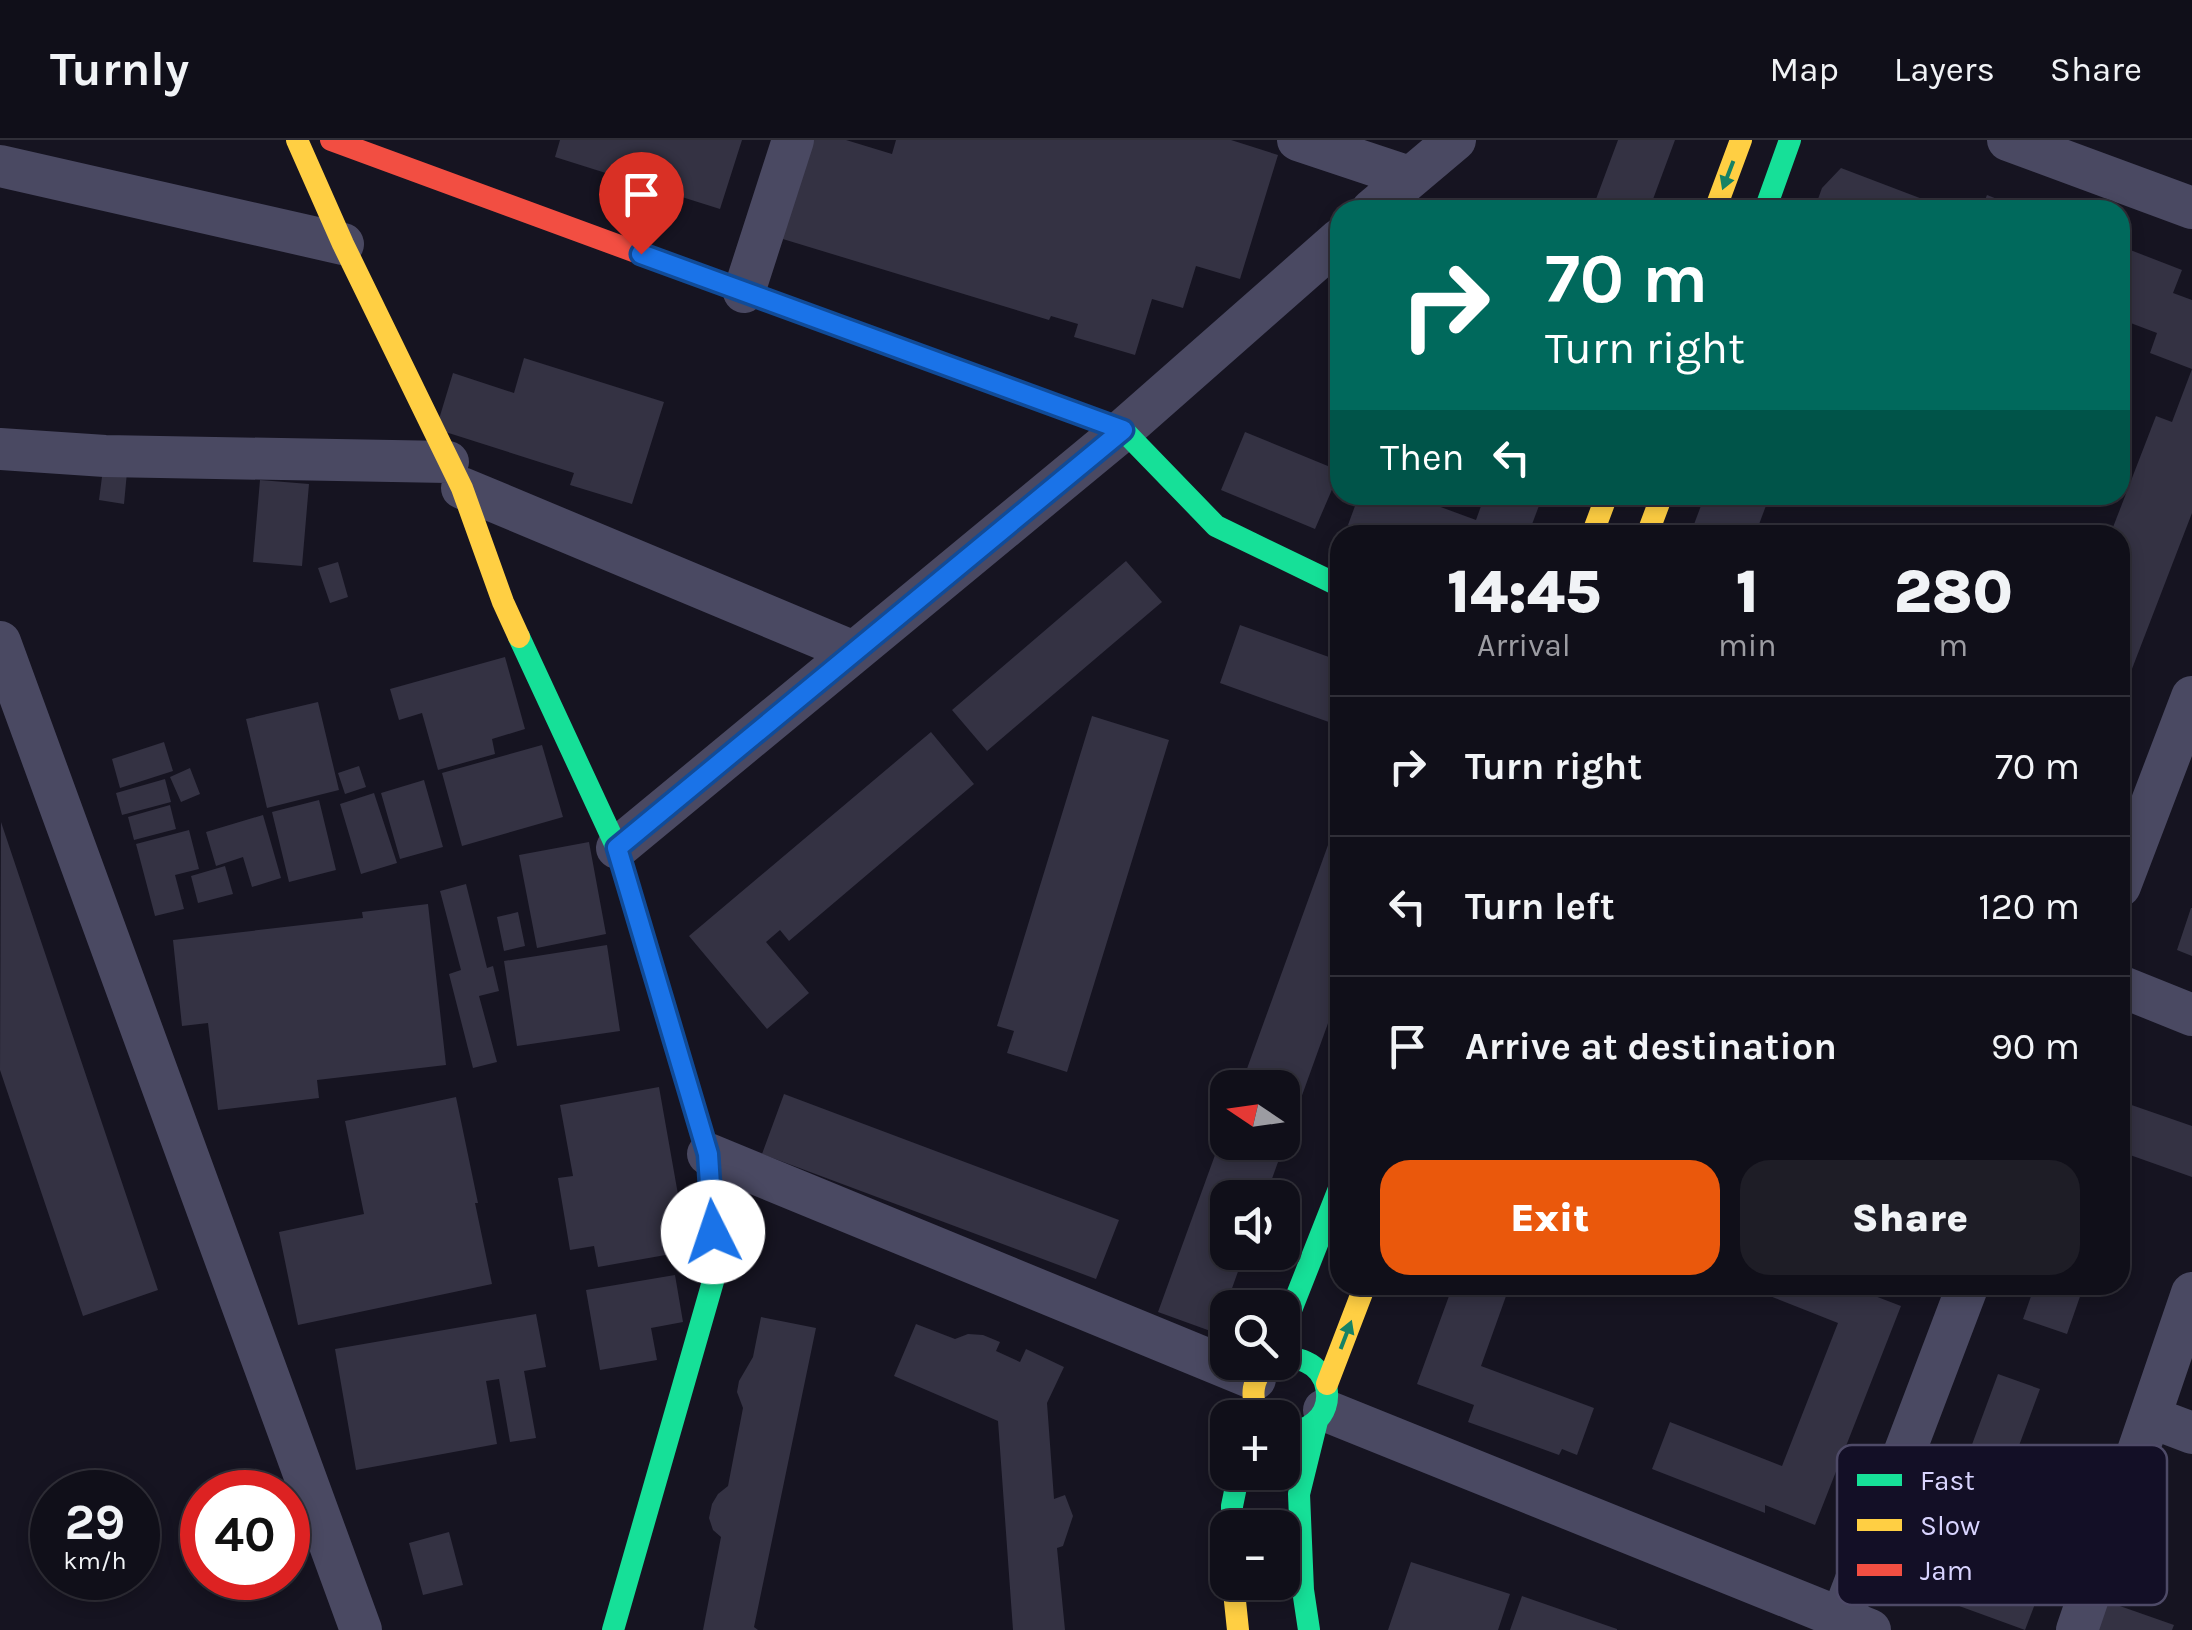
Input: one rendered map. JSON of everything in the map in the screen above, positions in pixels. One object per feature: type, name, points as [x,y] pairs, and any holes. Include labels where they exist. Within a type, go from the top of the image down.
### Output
[{"type":"street","points":[[297,140],[455,475],[503,602],[617,848],[708,1154],[716,1272],[613,1630]]},
{"type":"street","points":[[331,140],[1123,430],[1216,526],[1330,581]]},
{"type":"street","points":[[744,292],[793,140]]},
{"type":"street","points":[[1298,140],[1409,178]]},
{"type":"street","points":[[1384,200],[1454,140]]},
{"type":"street","points":[[1719,200],[1741,140]]},
{"type":"street","points":[[1768,200],[1790,140]]},
{"type":"street","points":[[2008,140],[2192,208]]},
{"type":"street","points":[[0,166],[343,244]]},
{"type":"street","points":[[617,848],[1123,430],[1330,248]]},
{"type":"street","points":[[0,449],[455,475],[854,652]]},
{"type":"street","points":[[0,642],[361,1630]]},
{"type":"street","points":[[2130,860],[2192,697]]},
{"type":"street","points":[[2130,990],[2192,1014]]},
{"type":"street","points":[[708,1154],[1261,1390],[1298,1357],[1311,1362],[1322,1372],[1323,1405],[1306,1429],[1300,1430]]},
{"type":"street","points":[[1299,1290],[1330,1211]]},
{"type":"street","points":[[2140,1445],[2192,1293]]},
{"type":"street","points":[[1308,1630],[1299,1494],[1323,1405],[1362,1295]]},
{"type":"street","points":[[1912,1445],[1965,1295]]},
{"type":"street","points":[[1323,1405],[1849,1626]]},
{"type":"street","points":[[2150,1417],[2192,1433]]},
{"type":"street","points":[[1235,1600],[1238,1630]]},
{"type":"street","points":[[2077,1630],[2086,1605]]},
{"type":"building","points":[[560,140],[742,140],[720,209],[555,157]]},
{"type":"building","points":[[802,140],[846,140],[892,154],[896,140],[1231,140],[1278,155],[1240,279],[1196,266],[1183,308],[1152,299],[1135,355],[1074,337],[1078,324],[1051,316],[1049,320],[773,236]]},
{"type":"building","points":[[1618,140],[1675,140],[1653,200],[1596,200]]},
{"type":"building","points":[[1841,168],[1925,200],[1818,200],[1822,188]]},
{"type":"building","points":[[2130,250],[2182,270],[2173,293],[2192,300],[2192,369],[2150,353],[2157,333],[2130,323]]},
{"type":"building","points":[[524,358],[664,402],[632,504],[570,485],[574,473],[436,429],[453,373],[514,393]]},
{"type":"building","points":[[2192,369],[2192,513],[2130,674],[2130,525],[2114,525],[2122,505],[2130,505],[2130,483],[2156,416],[2172,422]]},
{"type":"building","points":[[1245,432],[1330,467],[1330,494],[1315,529],[1221,490]]},
{"type":"building","points":[[103,469],[127,472],[124,504],[99,500]]},
{"type":"building","points":[[260,480],[309,484],[302,566],[253,562]]},
{"type":"building","points":[[1355,505],[1435,505],[1476,520],[1481,505],[1539,505],[1532,525],[1348,525]]},
{"type":"building","points":[[1701,505],[1766,505],[1759,525],[1694,525]]},
{"type":"building","points":[[1126,561],[1162,602],[987,751],[952,710]]},
{"type":"building","points":[[338,562],[348,597],[330,603],[318,568]]},
{"type":"building","points":[[1240,625],[1330,657],[1330,722],[1220,683]]},
{"type":"building","points":[[505,657],[525,729],[492,739],[495,754],[438,770],[422,713],[399,720],[390,689]]},
{"type":"building","points":[[318,702],[339,790],[267,808],[246,719]]},
{"type":"building","points":[[1092,716],[1169,740],[1067,1072],[1007,1053],[1014,1031],[997,1026]]},
{"type":"building","points":[[931,732],[974,784],[789,941],[780,930],[766,942],[809,993],[767,1029],[689,936]]},
{"type":"building","points":[[164,742],[173,771],[120,788],[112,759]]},
{"type":"building","points":[[542,745],[563,817],[462,846],[442,773]]},
{"type":"building","points":[[359,766],[366,787],[345,794],[338,773]]},
{"type":"building","points":[[190,768],[200,794],[181,802],[170,777]]},
{"type":"building","points":[[165,779],[171,802],[122,815],[116,793]]},
{"type":"building","points":[[424,780],[443,847],[400,859],[381,793]]},
{"type":"building","points":[[374,793],[397,863],[361,874],[340,804]]},
{"type":"building","points":[[319,800],[336,870],[289,882],[272,812]]},
{"type":"building","points":[[170,805],[176,829],[134,840],[128,817]]},
{"type":"building","points":[[263,815],[281,878],[252,887],[243,857],[216,866],[206,832]]},
{"type":"building","points":[[1,822],[158,1290],[83,1316],[0,1070]]},
{"type":"building","points":[[189,830],[199,869],[175,875],[184,909],[155,916],[136,844]]},
{"type":"building","points":[[1330,840],[1330,1018],[1300,1101],[1300,1070],[1247,1070]]},
{"type":"building","points":[[589,842],[606,934],[537,948],[519,855]]},
{"type":"building","points":[[225,866],[233,894],[198,903],[191,876]]},
{"type":"building","points":[[466,884],[487,968],[493,966],[499,991],[479,996],[497,1062],[473,1068],[449,974],[461,970],[440,891]]},
{"type":"building","points":[[428,904],[446,1065],[317,1080],[319,1098],[218,1110],[208,1023],[182,1026],[173,940],[363,918],[362,912]]},
{"type":"building","points":[[2192,908],[2192,956],[2177,950]]},
{"type":"building","points":[[518,912],[525,946],[504,951],[497,917]]},
{"type":"building","points":[[607,945],[620,1031],[517,1046],[504,961]]},
{"type":"building","points":[[659,1087],[688,1251],[598,1267],[594,1246],[570,1250],[558,1178],[573,1176],[560,1105]]},
{"type":"building","points":[[784,1094],[1119,1220],[1096,1279],[762,1154]]},
{"type":"building","points":[[456,1097],[492,1284],[298,1325],[279,1232],[364,1214],[345,1121]]},
{"type":"building","points":[[2130,1104],[2192,1126],[2192,1177],[2130,1155]]},
{"type":"building","points":[[1213,1160],[1279,1160],[1271,1180],[1210,1180],[1210,1270],[1239,1270],[1231,1290],[1210,1290],[1210,1331],[1158,1312]]},
{"type":"building","points":[[675,1275],[683,1322],[651,1328],[657,1360],[600,1370],[586,1290]]},
{"type":"building","points":[[1449,1295],[1506,1295],[1481,1366],[1594,1408],[1577,1455],[1562,1449],[1559,1455],[1468,1422],[1474,1405],[1417,1384]]},
{"type":"building","points":[[1767,1295],[1872,1295],[1901,1306],[1846,1445],[1837,1445],[1837,1469],[1815,1525],[1765,1505],[1765,1513],[1652,1469],[1670,1422],[1782,1466],[1838,1323]]},
{"type":"building","points":[[2031,1295],[2081,1295],[2067,1334],[2023,1319]]},
{"type":"building","points":[[536,1314],[546,1367],[524,1371],[536,1438],[510,1442],[499,1379],[486,1381],[497,1444],[356,1470],[335,1349]]},
{"type":"building","points":[[761,1317],[816,1328],[754,1627],[758,1630],[703,1630],[721,1537],[713,1530],[709,1518],[712,1504],[728,1486],[743,1408],[737,1392],[739,1381],[753,1357]]},
{"type":"building","points":[[916,1324],[955,1339],[968,1334],[983,1335],[1000,1342],[996,1351],[1020,1362],[1026,1349],[1064,1367],[1047,1403],[1054,1499],[1065,1495],[1073,1516],[1063,1546],[1057,1548],[1065,1630],[1013,1630],[998,1421],[894,1376]]},
{"type":"building","points":[[1998,1374],[2040,1389],[2019,1445],[1972,1445]]},
{"type":"building","points":[[449,1532],[463,1585],[423,1595],[409,1543]]},
{"type":"building","points":[[1411,1562],[1510,1594],[1498,1630],[1388,1630]]},
{"type":"building","points":[[1522,1596],[1617,1629],[1617,1630],[1510,1630]]},
{"type":"building","points":[[1956,1605],[2035,1605],[2025,1630]]},
{"type":"building","points":[[2095,1605],[2117,1605],[2174,1625],[2172,1630],[2086,1630]]},
{"type":"traffic: fast","points":[[1769,200],[1790,140]]},
{"type":"traffic: fast","points":[[802,313],[1123,430],[1216,526],[1330,581]]},
{"type":"traffic: fast","points":[[519,637],[617,848],[708,1154],[716,1271],[613,1630]]},
{"type":"traffic: fast","points":[[1299,1290],[1330,1211]]},
{"type":"traffic: fast","points":[[1300,1360],[1320,1373],[1327,1389],[1321,1415],[1300,1429]]},
{"type":"traffic: fast","points":[[1309,1630],[1303,1590],[1299,1494],[1317,1421]]},
{"type":"traffic: fast","points":[[1232,1510],[1235,1490]]},
{"type":"traffic: slow","points":[[297,140],[462,488],[519,637]]},
{"type":"traffic: slow","points":[[1719,200],[1741,140]]},
{"type":"traffic: slow","points":[[1596,525],[1603,505]]},
{"type":"traffic: slow","points":[[1651,525],[1658,505]]},
{"type":"traffic: slow","points":[[1327,1384],[1361,1295]]},
{"type":"traffic: slow","points":[[1254,1400],[1257,1380]]},
{"type":"traffic: slow","points":[[1235,1600],[1238,1630]]},
{"type":"traffic: jam","points":[[331,140],[802,313]]},
{"type":"route","points":[[641,254],[1123,430],[617,848],[708,1154],[713,1232]]}]
